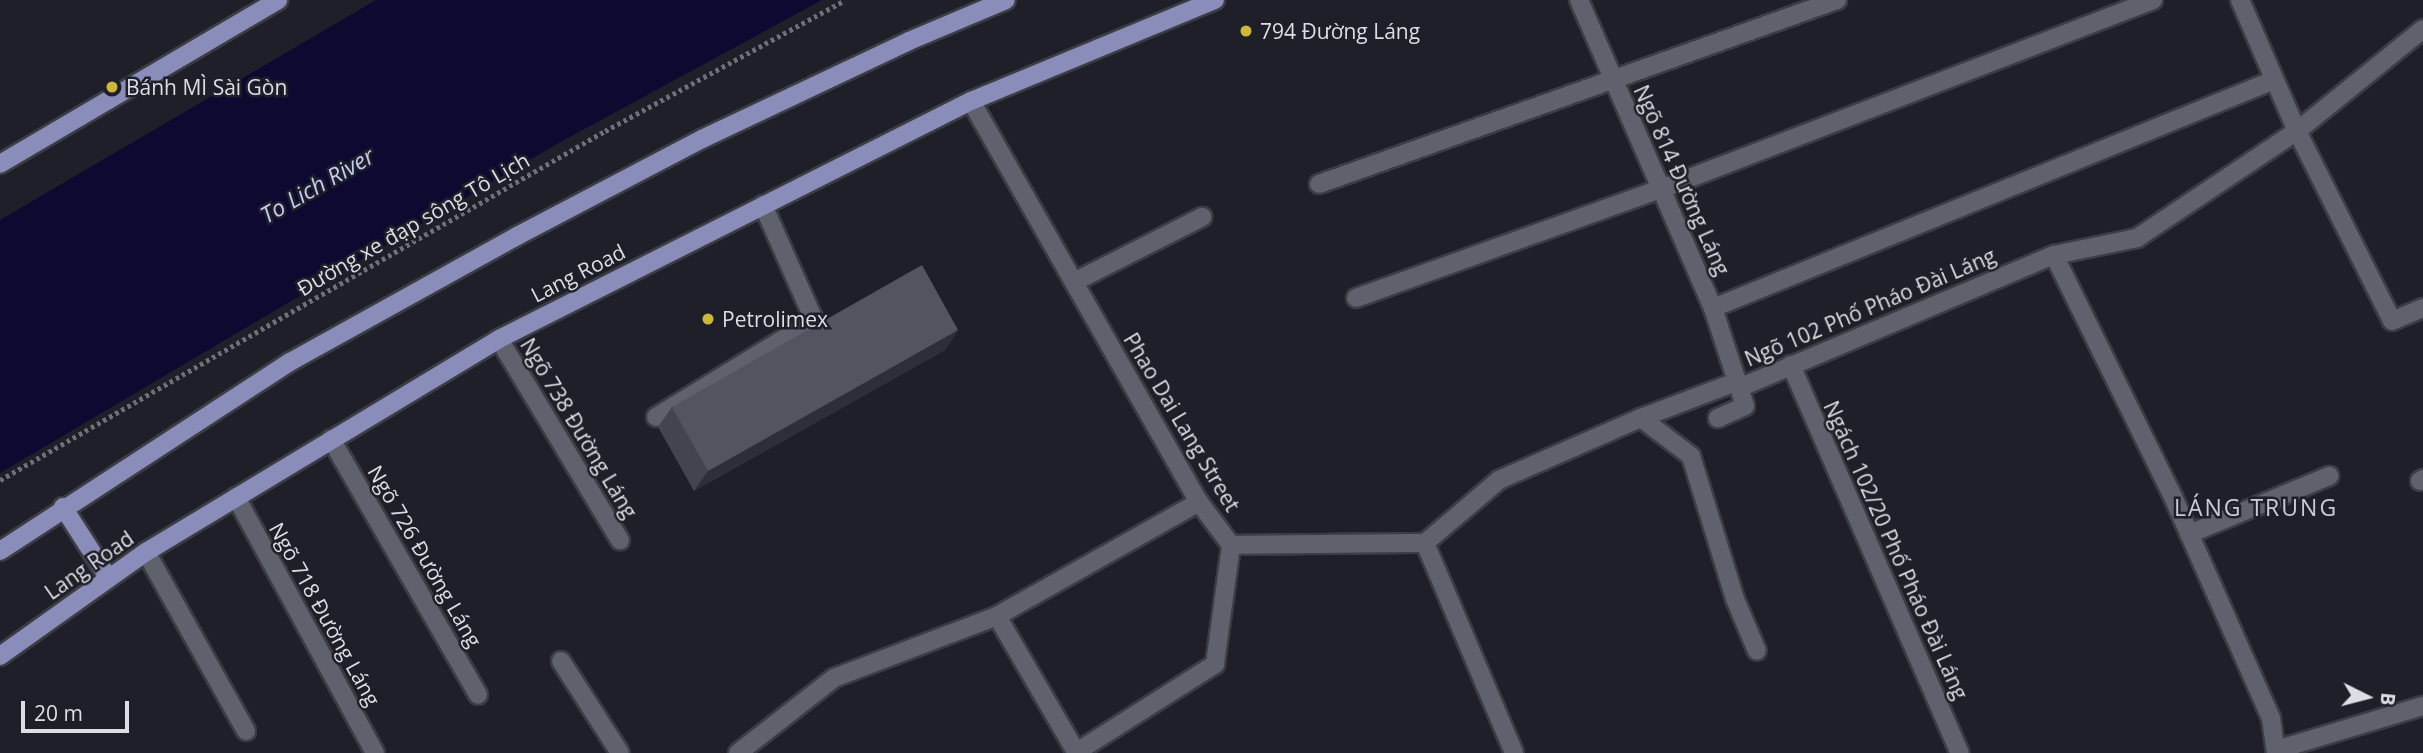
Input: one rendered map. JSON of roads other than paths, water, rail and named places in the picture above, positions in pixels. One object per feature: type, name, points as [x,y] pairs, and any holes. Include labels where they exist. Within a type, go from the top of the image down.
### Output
[{"type":"main road","points":[[0,164],[278,0]]},
{"type":"main road","points":[[0,551],[290,362],[517,236],[702,139],[909,41],[1006,0]]},
{"type":"main road","name":"Lang Road","points":[[0,656],[146,552],[499,339],[971,101],[1215,0]]},
{"type":"main road","points":[[63,508],[108,577]]},
{"type":"street","name":"Ngõ 814 Đường Láng","points":[[1579,0],[1713,308],[1745,406],[1718,418]]},
{"type":"street","points":[[1319,184],[1837,0]]},
{"type":"street","points":[[1356,298],[1661,188],[2153,0]]},
{"type":"street","points":[[2240,0],[2297,131],[2392,321],[2423,308]]},
{"type":"street","name":"Ngõ 102 Phố Pháo Đài Láng","points":[[1425,543],[1499,480],[1641,418],[1736,382],[1746,385],[2054,255],[2137,238],[2297,131],[2423,29]]},
{"type":"street","points":[[1713,308],[2274,80]]},
{"type":"street","name":"Phao Dai Lang Street","points":[[971,101],[1199,502],[1231,545],[1425,543]]},
{"type":"street","points":[[656,417],[814,320],[763,205]]},
{"type":"street","points":[[1074,282],[1202,217]]},
{"type":"street","points":[[2054,255],[2189,534],[2270,718],[2276,752],[2423,707]]},
{"type":"street","name":"Ngõ 738 Đường Láng","points":[[499,339],[620,540]]},
{"type":"street","name":"Ngách 102/20 Phố Pháo Đài Láng","points":[[1791,365],[1960,753]]},
{"type":"street","points":[[1641,418],[1691,456],[1735,599],[1757,651]]},
{"type":"street","name":"Ngõ 726 Đường Láng","points":[[331,439],[478,695]]},
{"type":"street","points":[[2189,534],[2329,476]]},
{"type":"street","name":"Ngõ 718 Đường Láng","points":[[236,497],[375,753]]},
{"type":"street","points":[[738,753],[834,678],[997,616],[1199,502]]},
{"type":"street","points":[[1425,543],[1514,753]]},
{"type":"street","points":[[997,616],[1075,752],[1215,664],[1231,545]]},
{"type":"street","points":[[146,552],[246,730]]},
{"type":"street","points":[[561,661],[621,753]]},
{"type":"water","name":"To Lich River","points":[[376,0],[822,0],[555,145],[0,473],[0,220]]},
{"type":"place","name":"794 Đường Láng","points":[[1246,31]]},
{"type":"place","name":"Bánh MÌ Sài Gòn","points":[[112,87]]},
{"type":"place","name":"Petrolimex","points":[[708,319]]},
{"type":"district","name":"LÁNG TRUNG","points":[[2256,507]]}]
